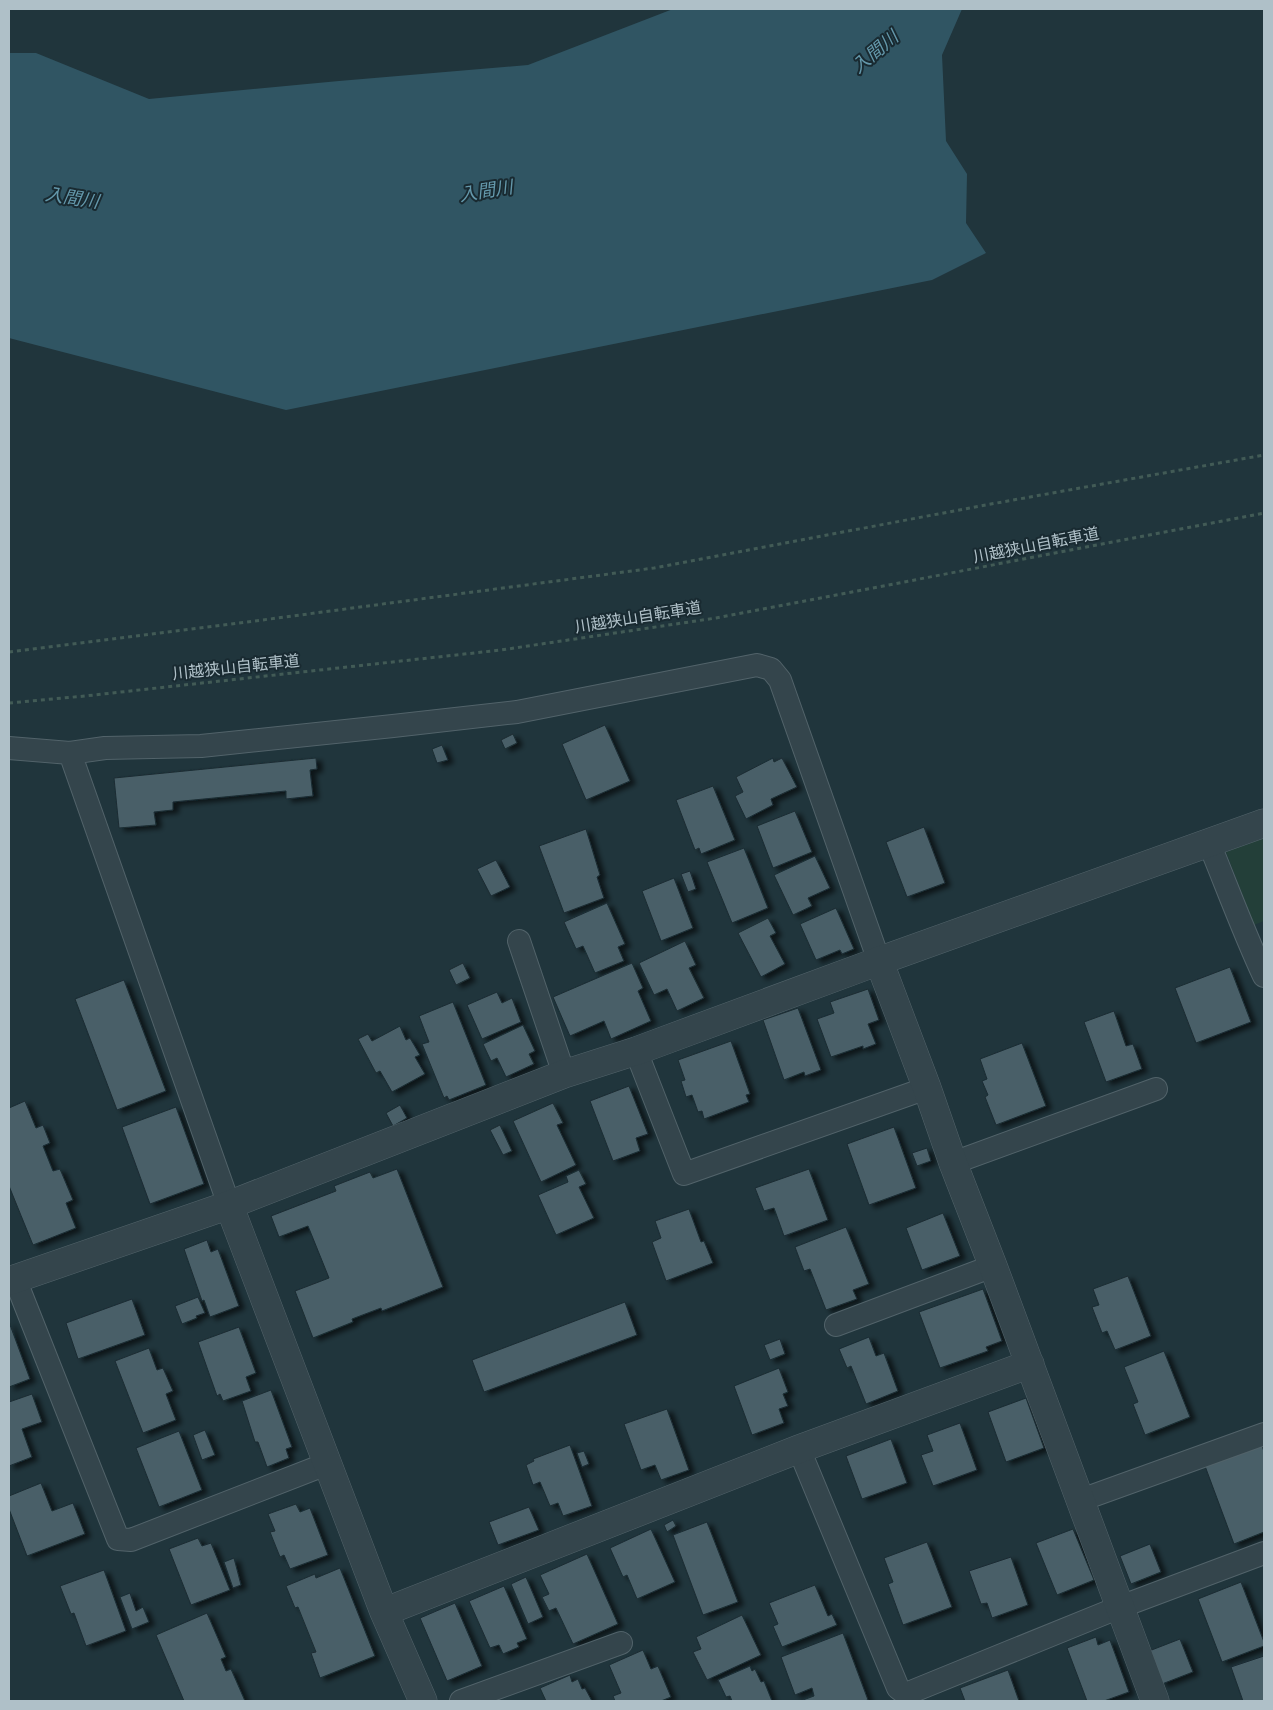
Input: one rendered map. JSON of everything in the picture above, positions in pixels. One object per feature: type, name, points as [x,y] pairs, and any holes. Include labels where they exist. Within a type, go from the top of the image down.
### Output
[{"type":"street","points":[[12,1280],[229,1205],[564,1074],[636,1051],[1264,822]]},
{"type":"street","points":[[879,961],[1155,1701]]},
{"type":"street","points":[[229,1205],[384,1612],[423,1701]]},
{"type":"street","points":[[384,1612],[799,1449],[1030,1364]]},
{"type":"lane","points":[[9,748],[70,754],[105,748],[201,746],[518,712],[757,665],[771,669],[780,680],[879,961]]},
{"type":"lane","points":[[70,754],[229,1205]]},
{"type":"lane","points":[[1209,843],[1264,976]]},
{"type":"lane","points":[[518,941],[564,1074]]},
{"type":"lane","points":[[636,1051],[684,1174],[927,1088]]},
{"type":"lane","points":[[953,1163],[1156,1089]]},
{"type":"lane","points":[[836,1325],[993,1266]]},
{"type":"lane","points":[[12,1280],[118,1539],[131,1540],[328,1463]]},
{"type":"lane","points":[[1081,1500],[1264,1434]]},
{"type":"lane","points":[[799,1449],[898,1688],[906,1694],[1120,1607],[1264,1553]]},
{"type":"lane","points":[[461,1701],[620,1643]]},
{"type":"path","points":[[9,652],[270,620],[654,568],[970,507],[1264,455]]},
{"type":"path","name":"川越狭山自転車道","points":[[9,703],[530,646],[716,618],[1264,513]]},
{"type":"green space","points":[[1264,838],[1264,921],[1254,925],[1226,852]]},
{"type":"water","name":"入間川","points":[[673,9],[962,9],[942,55],[946,141],[967,174],[966,223],[986,253],[932,280],[286,410],[9,338],[9,53],[36,53],[149,99],[528,65]]},
{"type":"building","points":[[605,725],[630,781],[586,800],[562,744]]},
{"type":"building","points":[[513,734],[517,743],[505,749],[501,740]]},
{"type":"building","points":[[442,745],[448,760],[437,763],[432,749]]},
{"type":"building","points":[[316,758],[317,769],[310,770],[313,796],[286,799],[286,791],[173,802],[173,810],[154,812],[156,825],[119,828],[114,778]]},
{"type":"building","points":[[773,758],[774,762],[782,758],[797,787],[771,799],[773,805],[746,819],[735,796],[743,792],[736,777]]},
{"type":"building","points":[[713,786],[735,840],[701,854],[699,848],[695,850],[676,800]]},
{"type":"building","points":[[795,811],[812,852],[773,868],[757,826]]},
{"type":"building","points":[[924,827],[945,883],[907,897],[886,842]]},
{"type":"building","points":[[586,829],[600,875],[597,877],[604,898],[564,913],[539,846]]},
{"type":"building","points":[[744,848],[768,908],[732,923],[707,862]]},
{"type":"building","points":[[815,856],[830,888],[808,898],[812,906],[793,915],[774,875]]},
{"type":"building","points":[[496,860],[510,887],[491,896],[477,869]]},
{"type":"building","points":[[690,871],[696,889],[688,892],[681,874]]},
{"type":"building","points":[[674,878],[693,928],[661,941],[642,891]]},
{"type":"building","points":[[607,903],[625,944],[618,947],[624,961],[595,973],[583,946],[576,949],[564,922]]},
{"type":"building","points":[[836,908],[854,949],[842,954],[840,950],[816,960],[800,924]]},
{"type":"building","points":[[768,918],[776,933],[770,936],[785,964],[761,977],[738,933]]},
{"type":"building","points":[[685,941],[696,965],[689,968],[704,998],[677,1011],[667,989],[654,995],[639,963]]},
{"type":"building","points":[[463,963],[470,978],[456,985],[449,970]]},
{"type":"building","points":[[632,963],[643,988],[638,991],[651,1021],[611,1039],[604,1021],[570,1036],[553,997]]},
{"type":"building","points":[[1230,967],[1251,1022],[1196,1043],[1175,988]]},
{"type":"building","points":[[124,980],[166,1091],[117,1110],[75,999]]},
{"type":"building","points":[[868,989],[879,1020],[868,1024],[876,1044],[863,1049],[863,1046],[831,1057],[817,1019],[834,1013],[830,1002]]},
{"type":"building","points":[[497,992],[502,1003],[512,998],[521,1022],[482,1039],[467,1005]]},
{"type":"building","points":[[453,1002],[486,1085],[449,1100],[447,1096],[444,1098],[422,1044],[429,1042],[419,1016]]},
{"type":"building","points":[[798,1008],[821,1070],[805,1076],[804,1072],[784,1080],[763,1020]]},
{"type":"building","points":[[1114,1011],[1126,1046],[1133,1044],[1142,1069],[1106,1082],[1084,1022]]},
{"type":"building","points":[[523,1025],[535,1051],[529,1054],[534,1064],[506,1077],[497,1058],[491,1061],[483,1044]]},
{"type":"building","points":[[400,1026],[406,1040],[410,1038],[420,1055],[415,1057],[425,1074],[392,1092],[380,1071],[376,1073],[358,1039],[368,1034],[372,1041]]},
{"type":"building","points":[[731,1041],[750,1094],[746,1095],[749,1102],[704,1119],[702,1111],[698,1112],[692,1095],[686,1097],[681,1081],[685,1080],[678,1060]]},
{"type":"building","points":[[1022,1043],[1046,1106],[996,1125],[985,1097],[988,1095],[982,1081],[987,1079],[980,1059]]},
{"type":"building","points":[[629,1086],[648,1134],[636,1138],[640,1151],[613,1161],[590,1101]]},
{"type":"building","points":[[25,1101],[36,1128],[43,1125],[50,1143],[43,1146],[53,1171],[60,1169],[73,1200],[66,1203],[76,1228],[33,1245],[9,1186],[9,1108]]},
{"type":"building","points":[[553,1103],[563,1123],[557,1125],[576,1165],[541,1182],[513,1121]]},
{"type":"building","points":[[400,1105],[407,1118],[393,1126],[386,1113]]},
{"type":"building","points":[[176,1107],[204,1184],[150,1204],[122,1127]]},
{"type":"building","points":[[500,1125],[512,1151],[503,1155],[490,1130]]},
{"type":"building","points":[[894,1127],[916,1188],[869,1205],[847,1144]]},
{"type":"building","points":[[927,1148],[931,1161],[917,1166],[912,1153]]},
{"type":"building","points":[[397,1169],[443,1287],[382,1311],[381,1308],[352,1319],[353,1322],[313,1338],[295,1291],[329,1278],[308,1226],[279,1237],[271,1216],[336,1191],[334,1186],[370,1172],[373,1178]]},
{"type":"building","points":[[809,1169],[828,1220],[784,1236],[774,1208],[764,1211],[755,1188]]},
{"type":"building","points":[[579,1170],[586,1184],[579,1187],[594,1218],[556,1235],[538,1195],[568,1182],[566,1176]]},
{"type":"building","points":[[689,1209],[701,1242],[704,1241],[713,1263],[666,1281],[652,1242],[661,1238],[655,1221]]},
{"type":"building","points":[[943,1213],[960,1256],[922,1270],[906,1228]]},
{"type":"building","points":[[846,1227],[869,1284],[853,1290],[857,1299],[826,1310],[810,1269],[804,1271],[795,1247]]},
{"type":"building","points":[[207,1240],[211,1252],[218,1249],[239,1306],[210,1317],[204,1300],[202,1301],[184,1249]]},
{"type":"building","points":[[1128,1276],[1151,1336],[1115,1350],[1107,1331],[1102,1333],[1092,1307],[1099,1305],[1093,1289]]},
{"type":"building","points":[[983,1289],[1002,1341],[986,1347],[988,1351],[940,1368],[919,1312]]},
{"type":"building","points":[[198,1297],[205,1313],[182,1324],[175,1306]]},
{"type":"building","points":[[132,1299],[145,1335],[78,1359],[66,1323]]},
{"type":"building","points":[[625,1302],[637,1335],[484,1392],[472,1360]]},
{"type":"building","points":[[9,1322],[30,1379],[9,1387]]},
{"type":"building","points":[[239,1327],[256,1373],[246,1377],[251,1391],[223,1401],[220,1394],[217,1396],[198,1342]]},
{"type":"building","points":[[869,1337],[876,1356],[884,1353],[898,1391],[866,1404],[851,1366],[847,1368],[839,1349]]},
{"type":"building","points":[[780,1339],[785,1354],[770,1360],[764,1345]]},
{"type":"building","points":[[149,1348],[157,1370],[163,1368],[173,1391],[166,1394],[176,1420],[143,1433],[115,1361]]},
{"type":"building","points":[[1164,1351],[1190,1417],[1145,1435],[1133,1404],[1138,1402],[1124,1367]]},
{"type":"building","points":[[779,1368],[788,1392],[783,1394],[788,1406],[779,1409],[784,1423],[752,1435],[734,1386]]},
{"type":"building","points":[[271,1390],[292,1447],[286,1449],[289,1458],[267,1467],[258,1442],[255,1442],[242,1401]]},
{"type":"building","points":[[32,1394],[42,1422],[22,1429],[32,1457],[9,1466],[9,1402]]},
{"type":"building","points":[[1026,1398],[1044,1448],[1006,1462],[988,1412]]},
{"type":"building","points":[[667,1409],[689,1470],[661,1480],[655,1465],[641,1470],[624,1424]]},
{"type":"building","points":[[960,1423],[977,1470],[933,1486],[921,1455],[933,1451],[927,1435]]},
{"type":"building","points":[[205,1430],[215,1455],[202,1460],[193,1435]]},
{"type":"building","points":[[179,1431],[202,1490],[159,1507],[136,1448]]},
{"type":"building","points":[[891,1439],[907,1483],[862,1499],[846,1456]]},
{"type":"building","points":[[570,1445],[592,1506],[563,1516],[558,1503],[550,1506],[540,1482],[533,1485],[526,1465],[534,1461],[533,1459]]},
{"type":"building","points":[[1262,1445],[1264,1452],[1264,1532],[1234,1544],[1205,1466]]},
{"type":"building","points":[[584,1451],[589,1464],[582,1467],[577,1453]]},
{"type":"building","points":[[41,1483],[52,1511],[73,1503],[85,1534],[27,1556],[9,1509],[9,1496]]},
{"type":"building","points":[[296,1504],[300,1512],[310,1508],[328,1555],[290,1569],[284,1555],[280,1557],[270,1532],[275,1531],[268,1514]]},
{"type":"building","points":[[529,1507],[539,1530],[498,1545],[489,1522]]},
{"type":"building","points":[[673,1520],[676,1526],[667,1532],[664,1525]]},
{"type":"building","points":[[707,1522],[738,1602],[703,1615],[673,1535]]},
{"type":"building","points":[[651,1529],[675,1582],[637,1599],[627,1575],[623,1577],[610,1548]]},
{"type":"building","points":[[1073,1529],[1094,1580],[1057,1595],[1036,1543]]},
{"type":"building","points":[[198,1538],[202,1546],[211,1543],[230,1590],[191,1605],[169,1549]]},
{"type":"building","points":[[927,1542],[952,1607],[903,1625],[888,1584],[893,1582],[884,1558]]},
{"type":"building","points":[[1150,1544],[1161,1572],[1131,1584],[1120,1556]]},
{"type":"building","points":[[587,1554],[618,1624],[573,1644],[556,1608],[549,1611],[542,1597],[549,1594],[540,1575]]},
{"type":"building","points":[[1011,1557],[1028,1605],[992,1618],[987,1603],[981,1604],[969,1571]]},
{"type":"building","points":[[234,1558],[241,1585],[233,1588],[224,1562]]},
{"type":"building","points":[[340,1568],[375,1656],[320,1678],[311,1653],[316,1652],[298,1607],[295,1608],[286,1586],[315,1574],[316,1578]]},
{"type":"building","points":[[104,1570],[126,1631],[86,1646],[74,1613],[71,1614],[60,1586]]},
{"type":"building","points":[[526,1577],[543,1617],[528,1624],[511,1584]]},
{"type":"building","points":[[1241,1582],[1264,1646],[1222,1662],[1198,1599]]},
{"type":"building","points":[[815,1585],[828,1616],[832,1614],[837,1625],[782,1647],[773,1626],[778,1624],[769,1603]]},
{"type":"building","points":[[504,1586],[527,1639],[517,1643],[519,1647],[503,1654],[499,1645],[490,1648],[469,1601]]},
{"type":"building","points":[[130,1593],[136,1611],[143,1607],[149,1622],[132,1629],[120,1597]]},
{"type":"building","points":[[455,1603],[482,1666],[447,1681],[420,1618]]},
{"type":"building","points":[[207,1613],[226,1657],[221,1659],[226,1671],[231,1669],[245,1701],[184,1701],[156,1635]]},
{"type":"building","points":[[742,1615],[761,1655],[707,1680],[693,1652],[701,1649],[696,1637]]},
{"type":"building","points":[[843,1633],[868,1700],[800,1701],[814,1696],[812,1688],[795,1695],[781,1657]]},
{"type":"building","points":[[1096,1637],[1098,1645],[1110,1640],[1129,1692],[1104,1701],[1087,1701],[1067,1648]]},
{"type":"building","points":[[1180,1639],[1193,1672],[1162,1684],[1149,1651]]},
{"type":"building","points":[[643,1650],[651,1669],[658,1666],[671,1697],[661,1701],[615,1701],[613,1696],[621,1693],[609,1665]]},
{"type":"building","points":[[1264,1656],[1264,1701],[1243,1701],[1231,1667]]},
{"type":"building","points":[[750,1666],[752,1671],[755,1669],[761,1682],[764,1681],[772,1701],[732,1701],[730,1696],[726,1697],[718,1680]]},
{"type":"building","points":[[1008,1670],[1019,1701],[965,1701],[960,1688]]},
{"type":"building","points":[[570,1675],[572,1682],[578,1679],[582,1689],[585,1688],[592,1701],[546,1701],[540,1688]]}]
